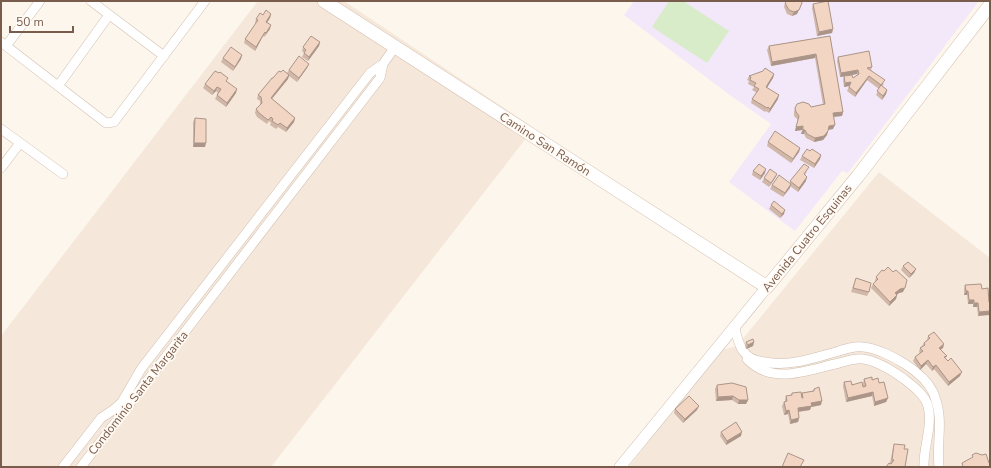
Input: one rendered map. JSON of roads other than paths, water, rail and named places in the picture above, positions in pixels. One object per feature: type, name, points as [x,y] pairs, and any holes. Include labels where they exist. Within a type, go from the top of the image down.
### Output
[{"type":"main road","name":"Camino San Ramón","points":[[324,1],[767,287]]},
{"type":"main road","name":"Avenida Cuatro Esquinas","points":[[767,287],[862,170],[990,5]]},
{"type":"street","points":[[40,1],[4,44],[106,123],[114,122],[204,1]]},
{"type":"street","points":[[91,1],[164,56]]},
{"type":"street","points":[[58,86],[109,15]]},
{"type":"street","name":"Condominio Santa Margarita","points":[[64,467],[101,418],[122,402],[141,369],[185,311],[370,73],[383,64],[395,47]]},
{"type":"street","name":"Condominio Santa Margarita","points":[[81,467],[380,78],[383,64]]},
{"type":"street","points":[[1,129],[62,174]]},
{"type":"street","points":[[1,168],[20,143]]},
{"type":"street","points":[[271,200],[281,208]]},
{"type":"street","name":"Avenida Cuatro Esquinas","points":[[620,467],[767,287]]},
{"type":"street","name":"Condominio Santa Margarita","points":[[185,311],[195,319]]},
{"type":"street","points":[[733,328],[743,352],[751,359],[778,365],[796,362],[853,347],[864,347],[895,357],[915,370],[925,380],[932,391],[938,408],[940,426],[939,467]]},
{"type":"street","points":[[733,328],[742,355],[759,370],[780,375],[850,360],[864,359],[879,364],[896,373],[916,388],[927,404],[930,416],[924,467]]},
{"type":"street","points":[[919,392],[932,391]]}]
